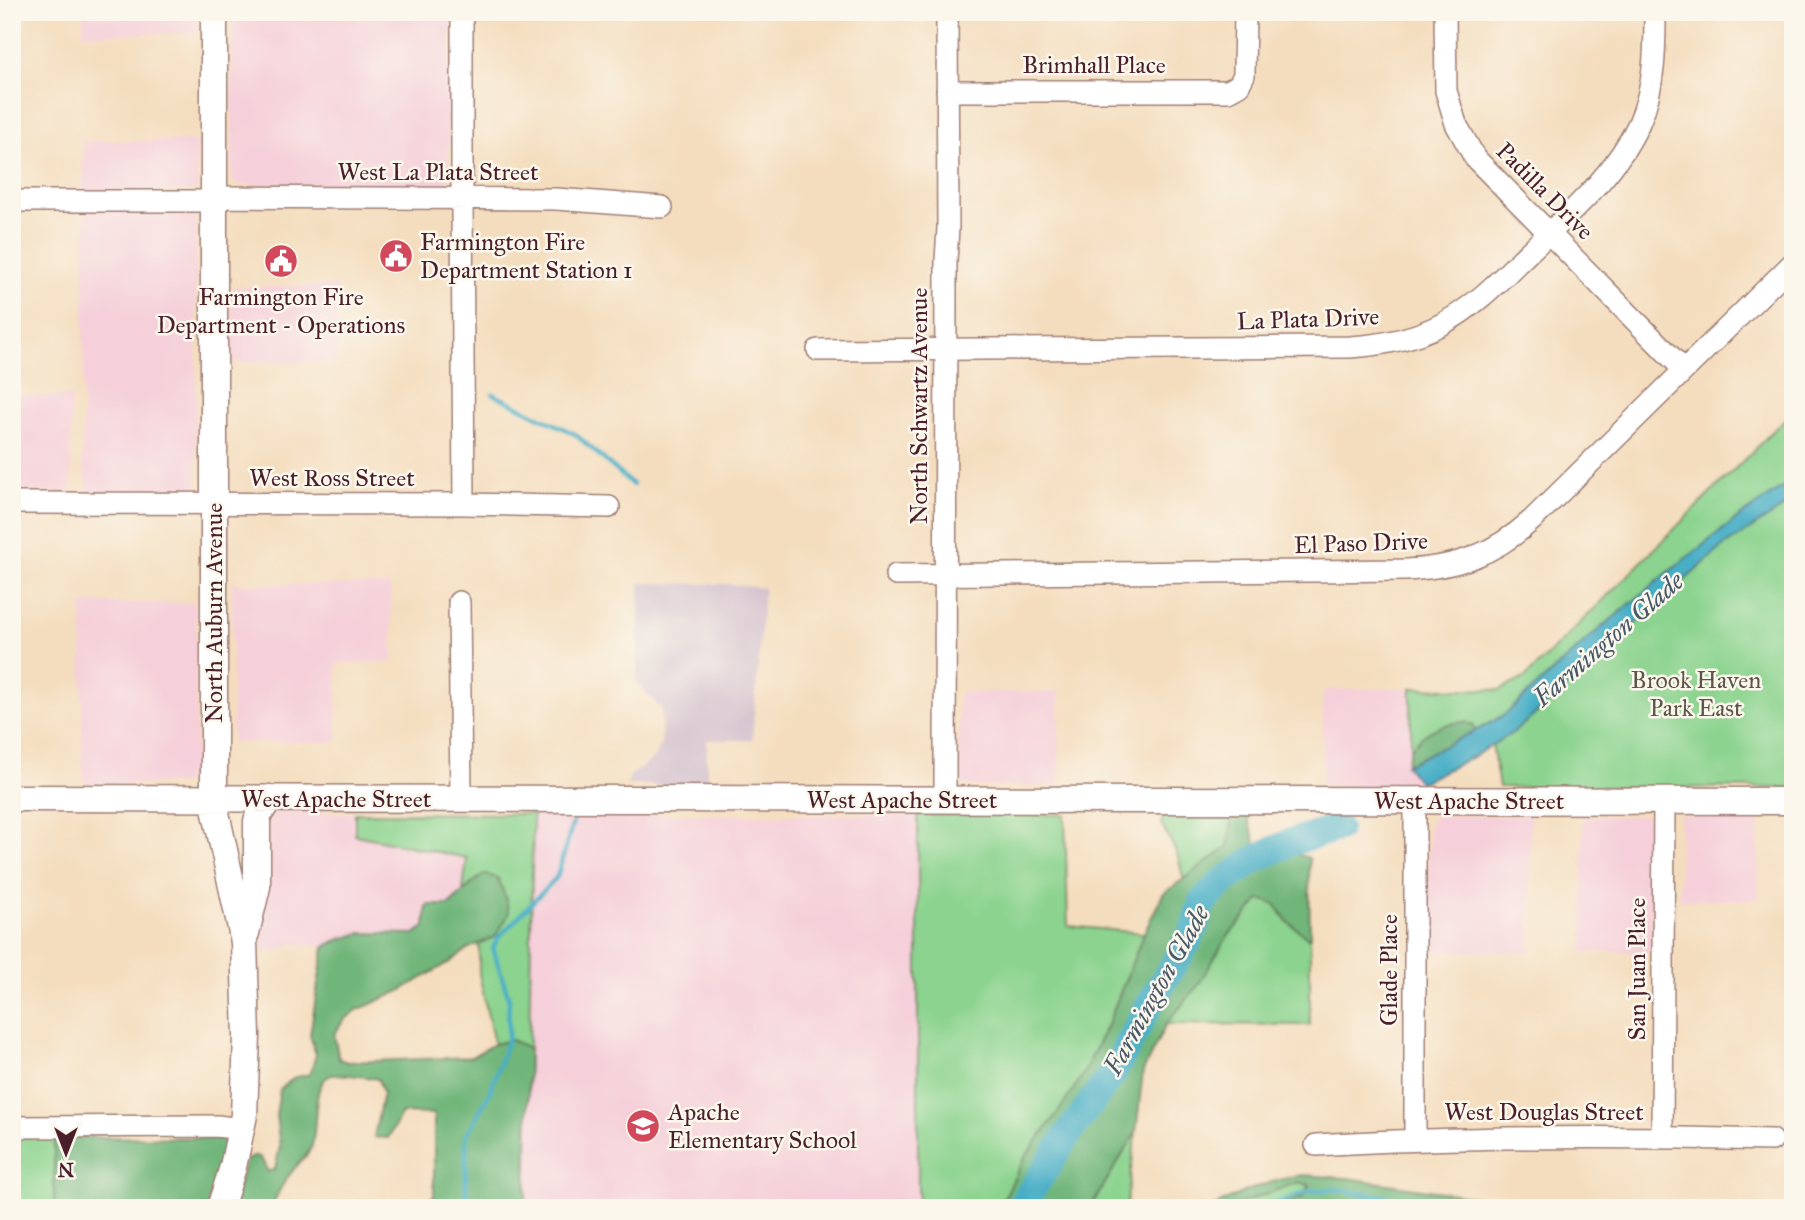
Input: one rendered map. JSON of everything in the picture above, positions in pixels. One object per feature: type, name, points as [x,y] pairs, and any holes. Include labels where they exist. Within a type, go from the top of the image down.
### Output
[{"type":"main road","name":"North Auburn Avenue","points":[[214,12],[215,798],[244,942],[247,1036],[244,1115],[233,1167],[220,1208]]},
{"type":"main road","name":"West Apache Street","points":[[12,798],[1793,802]]},
{"type":"main road","points":[[244,942],[257,887],[257,821],[270,798]]},
{"type":"street","points":[[462,12],[464,504]]},
{"type":"street","name":"North Schwartz Avenue","points":[[945,800],[947,12]]},
{"type":"street","name":"Brimhall Place","points":[[947,91],[1221,92],[1234,89],[1239,85],[1245,67],[1245,12]]},
{"type":"street","name":"Padilla Drive","points":[[1445,12],[1447,91],[1456,124],[1464,140],[1481,165],[1684,370]]},
{"type":"street","name":"La Plata Drive","points":[[818,350],[1350,347],[1393,342],[1417,335],[1442,324],[1481,298],[1593,188],[1621,156],[1639,122],[1651,87],[1656,50],[1656,12]]},
{"type":"street","name":"West La Plata Street","points":[[12,201],[556,198],[662,207]]},
{"type":"street","name":"El Paso Drive","points":[[896,575],[1406,570],[1446,566],[1488,551],[1514,535],[1793,262]]},
{"type":"street","name":"West Ross Street","points":[[12,503],[609,507]]},
{"type":"street","points":[[459,602],[461,799]]},
{"type":"street","name":"Glade Place","points":[[1415,801],[1415,1139]]},
{"type":"street","name":"San Juan Place","points":[[1662,1137],[1664,801]]},
{"type":"street","points":[[12,1127],[217,1126],[241,1129]]},
{"type":"street","name":"West Douglas Street","points":[[1316,1145],[1415,1139],[1662,1137],[1772,1140]]},
{"type":"shaded area","points":[[83,12],[197,12],[197,33],[83,34]]},
{"type":"shaded area","points":[[232,12],[451,12],[448,182],[443,185],[235,183],[232,180]]},
{"type":"shaded area","points":[[83,141],[197,141],[197,187],[192,191],[83,192]]},
{"type":"shaded area","points":[[85,210],[192,211],[196,215],[194,492],[87,492],[82,465]]},
{"type":"shaded area","points":[[337,286],[337,362],[232,362],[232,287]]},
{"type":"shaded area","points":[[12,396],[71,396],[71,492],[12,492]]},
{"type":"shaded area","points":[[232,581],[240,584],[390,585],[393,662],[337,663],[337,742],[232,742]]},
{"type":"shaded area","points":[[640,583],[725,584],[764,588],[752,740],[707,740],[707,785],[627,785],[631,775],[654,758],[661,745],[662,710],[637,683]]},
{"type":"shaded area","points":[[82,603],[196,603],[196,769],[190,780],[181,784],[85,784],[82,765]]},
{"type":"shaded area","points":[[1411,688],[1411,750],[1406,765],[1420,783],[1420,787],[1322,786],[1323,690]]},
{"type":"shaded area","points":[[959,692],[1059,692],[1059,786],[962,784],[959,775]]},
{"type":"shaded area","points":[[275,813],[355,813],[355,835],[467,858],[463,891],[414,934],[361,933],[324,947],[293,943],[282,949],[262,951],[262,830]]},
{"type":"shaded area","points":[[533,814],[918,815],[918,1208],[526,1208]]},
{"type":"shaded area","points":[[1438,816],[1530,816],[1530,952],[1428,951],[1429,827],[1431,819]]},
{"type":"shaded area","points":[[1583,816],[1651,816],[1653,819],[1652,952],[1583,952]]},
{"type":"shaded area","points":[[1680,816],[1759,817],[1758,900],[1679,900]]},
{"type":"green space","points":[[1793,411],[1793,480],[1734,521],[1670,571],[1595,633],[1507,713],[1475,731],[1473,725],[1411,750],[1411,688],[1500,690],[1525,678]]},
{"type":"green space","name":"Brook Haven Park East","points":[[1793,501],[1793,788],[1499,787],[1492,745],[1514,732],[1551,701],[1721,548]]},
{"type":"green space","points":[[1464,722],[1473,725],[1475,731],[1406,765],[1411,749],[1422,737],[1442,726]]},
{"type":"green space","points":[[355,813],[533,814],[529,1048],[511,1040],[494,1044],[479,974],[479,944],[489,940],[483,875],[463,891],[467,858],[355,835]]},
{"type":"green space","points":[[918,815],[1065,815],[1068,926],[1144,933],[1109,1021],[1084,1073],[999,1208],[918,1208]]},
{"type":"green space","points":[[1164,815],[1231,816],[1228,847],[1184,880],[1177,853],[1161,824]]},
{"type":"green space","points":[[1231,816],[1249,816],[1256,844],[1268,847],[1226,870],[1197,895],[1188,934],[1163,973],[1108,1075],[1066,1132],[1017,1208],[999,1208],[1025,1157],[1084,1073],[1163,894],[1228,847]]},
{"type":"green space","points":[[1293,853],[1309,858],[1310,939],[1288,922],[1275,904],[1260,899],[1227,937],[1199,984],[1166,1024],[1143,1071],[1136,1132],[1090,1208],[1024,1208],[1070,1135],[1114,1077],[1153,1007],[1190,955],[1214,902],[1264,868]]},
{"type":"green space","points":[[483,874],[498,878],[509,914],[495,937],[469,948],[398,992],[357,1010],[343,1021],[334,1035],[339,1059],[347,1062],[471,1057],[494,1044],[511,1040],[529,1048],[526,1208],[401,1208],[434,1197],[434,1114],[402,1113],[388,1138],[374,1137],[383,1093],[378,1079],[340,1074],[323,1080],[317,1097],[311,1148],[287,1178],[272,1206],[235,1208],[234,1200],[246,1160],[256,1156],[261,1158],[268,1172],[275,1169],[280,1146],[276,1116],[280,1090],[293,1078],[310,1074],[316,1055],[310,1035],[324,947],[361,933],[414,934],[425,927],[427,905],[449,905]]},
{"type":"green space","points":[[1260,899],[1275,904],[1288,922],[1310,939],[1310,1025],[1166,1024],[1199,984],[1227,937]]},
{"type":"green space","points":[[1136,1132],[1126,1208],[1090,1208]]},
{"type":"green space","points":[[12,1137],[54,1137],[54,1208],[12,1208]]},
{"type":"green space","points":[[54,1137],[222,1138],[226,1140],[211,1208],[54,1208]]},
{"type":"green space","points":[[1303,1175],[1347,1178],[1482,1198],[1490,1206],[1273,1208],[1302,1198],[1310,1185],[1298,1182],[1228,1208],[1213,1207],[1256,1187]]},
{"type":"green space","points":[[1298,1182],[1310,1185],[1302,1198],[1273,1208],[1228,1208]]},
{"type":"sand","points":[[1334,819],[1344,833],[1338,838],[1293,853],[1264,868],[1214,902],[1190,955],[1153,1007],[1114,1077],[1070,1135],[1024,1208],[1017,1208],[1066,1132],[1108,1075],[1163,973],[1188,934],[1197,894],[1243,859],[1259,853],[1280,839]]},
{"type":"water","points":[[1793,480],[1793,501],[1721,548],[1514,732],[1420,783],[1406,765],[1507,713],[1595,633],[1670,571],[1734,521]]},
{"type":"waterway","points":[[493,394],[575,434],[633,485]]},
{"type":"waterway","points":[[466,1208],[466,1136],[490,1092],[508,1039],[509,999],[493,948],[498,938],[557,877],[573,822]]},
{"type":"waterway","name":"Farmington Glade","points":[[1022,1208],[1068,1134],[1111,1076],[1188,941],[1201,905],[1208,896],[1255,859],[1291,842],[1338,828]]},
{"type":"waterway","points":[[1263,1208],[1310,1191],[1334,1189],[1467,1208]]},
{"type":"place","name":"Farmington Fire Department Station 1","points":[[396,256]]},
{"type":"place","name":"Farmington Fire Department - Operations","points":[[281,261]]},
{"type":"place","name":"Apache Elementary School","points":[[643,1126]]}]
